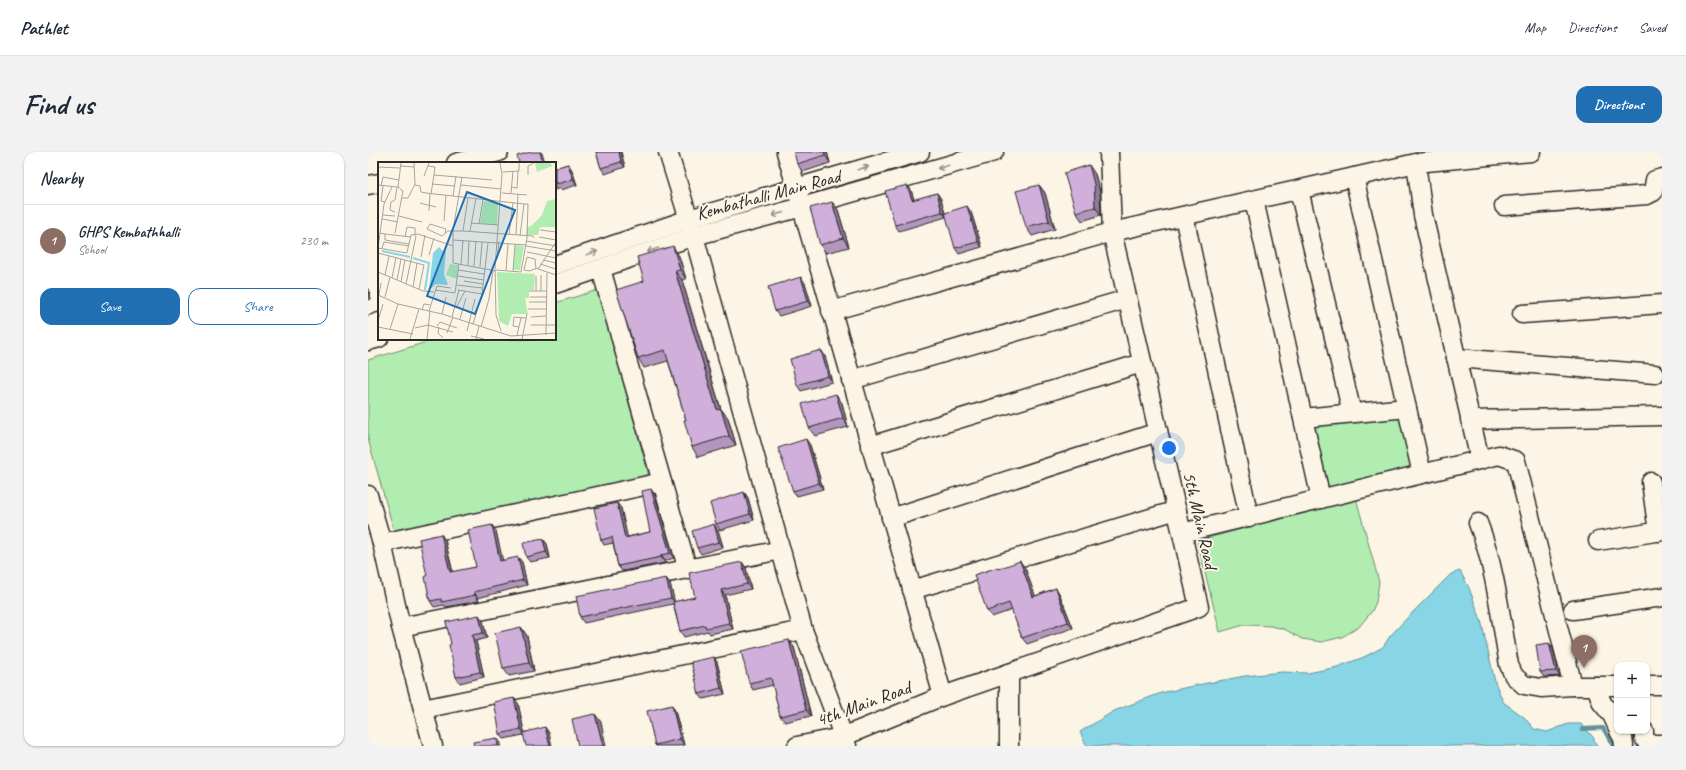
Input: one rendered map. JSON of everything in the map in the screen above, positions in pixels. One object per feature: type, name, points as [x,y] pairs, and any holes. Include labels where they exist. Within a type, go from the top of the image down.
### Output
[{"type":"street","points":[[460,162],[499,152]]},
{"type":"street","points":[[668,152],[691,228],[804,630],[845,741]]},
{"type":"street","points":[[786,152],[943,696]]},
{"type":"street","name":"Kembathalli Main Road","points":[[556,284],[601,269],[691,228],[796,187],[920,152]]},
{"type":"street","name":"Kembathalli Main Road","points":[[556,265],[691,228],[802,207],[994,152]]},
{"type":"street","name":"5th Main Road","points":[[943,696],[1199,607],[1112,232],[1109,152]]},
{"type":"street","points":[[831,311],[1112,232],[1354,177],[1416,163],[1531,152]]},
{"type":"street","points":[[1416,163],[1423,215],[1480,460]]},
{"type":"street","points":[[1354,177],[1422,474]]},
{"type":"street","points":[[1504,206],[1647,195],[1653,192],[1655,180],[1662,178]]},
{"type":"street","points":[[368,185],[378,182]]},
{"type":"street","points":[[1298,190],[1352,413]]},
{"type":"street","points":[[1254,200],[1321,499]]},
{"type":"street","points":[[1184,216],[1249,517]]},
{"type":"street","points":[[601,269],[688,570]]},
{"type":"street","points":[[851,380],[1127,299]]},
{"type":"street","points":[[1522,314],[1662,304]]},
{"type":"street","points":[[368,326],[378,322]]},
{"type":"street","points":[[368,341],[378,338]]},
{"type":"street","points":[[1456,358],[1655,374]]},
{"type":"street","points":[[870,446],[1142,363]]},
{"type":"street","points":[[1303,418],[1407,408]]},
{"type":"street","points":[[1470,420],[1662,416]]},
{"type":"street","points":[[891,518],[1158,432]]},
{"type":"street","points":[[1182,533],[1480,460],[1499,456],[1516,461],[1573,686]]},
{"type":"street","points":[[382,543],[662,482]]},
{"type":"street","points":[[1598,541],[1660,531],[1651,482]]},
{"type":"street","points":[[368,495],[382,543],[401,627],[433,746]]},
{"type":"street","points":[[912,590],[1177,510]]},
{"type":"street","points":[[1478,523],[1484,537],[1509,665],[1514,676],[1524,685],[1541,688],[1614,686]]},
{"type":"street","points":[[401,627],[781,550]]},
{"type":"street","points":[[1573,610],[1662,597]]},
{"type":"street","points":[[423,709],[804,630]]},
{"type":"street","points":[[1009,672],[1009,746]]},
{"type":"street","points":[[1650,685],[1662,685]]},
{"type":"street","points":[[1596,686],[1602,703],[1614,719]]},
{"type":"street","name":"4th Main Road","points":[[797,746],[845,741],[943,696]]},
{"type":"street","points":[[1621,734],[1624,746]]},
{"type":"street","points":[[1644,734],[1644,738],[1648,744],[1662,744]]},
{"type":"green space","points":[[598,290],[649,476],[394,531],[368,439],[368,360],[433,340],[556,340],[556,303]]},
{"type":"green space","points":[[1403,414],[1416,468],[1329,489],[1313,419]]},
{"type":"green space","points":[[1356,498],[1379,582],[1376,602],[1372,611],[1359,627],[1342,637],[1322,642],[1302,639],[1284,629],[1271,626],[1244,625],[1220,632],[1197,541]]},
{"type":"water","points":[[1460,571],[1469,588],[1481,620],[1495,682],[1503,702],[1524,717],[1534,729],[1547,732],[1568,724],[1581,724],[1593,737],[1597,746],[1088,746],[1080,732],[1114,711],[1161,693],[1245,676],[1282,672],[1308,673],[1337,667],[1364,657],[1383,647],[1390,636],[1451,574]]},
{"type":"building","points":[[530,152],[540,152],[543,162],[519,162],[517,156]]},
{"type":"building","points":[[596,152],[619,152],[621,162],[601,168]]},
{"type":"building","points":[[794,152],[824,152],[825,155],[797,164]]},
{"type":"building","points":[[568,164],[573,179],[557,184],[556,168]]},
{"type":"building","points":[[1089,165],[1094,184],[1095,207],[1076,212],[1064,173]]},
{"type":"building","points":[[907,185],[912,200],[937,193],[942,212],[895,225],[885,191]]},
{"type":"building","points":[[1039,185],[1049,221],[1026,227],[1016,191]]},
{"type":"building","points":[[832,202],[843,238],[820,245],[810,208]]},
{"type":"building","points":[[967,206],[978,242],[955,248],[945,213]]},
{"type":"building","points":[[673,246],[680,270],[675,271],[717,410],[721,409],[729,436],[692,447],[684,420],[686,420],[665,350],[638,358],[616,290],[644,281],[637,257]]},
{"type":"building","points":[[801,277],[808,301],[775,311],[768,287]]},
{"type":"building","points":[[821,350],[828,376],[797,385],[790,359]]},
{"type":"building","points":[[836,394],[843,418],[809,428],[802,404]]},
{"type":"building","points":[[806,439],[819,483],[793,491],[778,448]]},
{"type":"building","points":[[651,489],[670,553],[661,555],[661,557],[618,566],[612,537],[601,540],[594,508],[617,503],[625,538],[650,532],[642,491]]},
{"type":"building","points":[[744,492],[750,514],[716,524],[710,503]]},
{"type":"building","points":[[714,524],[719,542],[697,548],[692,531]]},
{"type":"building","points":[[492,525],[500,561],[518,557],[523,580],[474,592],[475,595],[442,602],[441,599],[430,601],[425,577],[427,576],[419,539],[441,534],[450,572],[476,567],[468,530]]},
{"type":"building","points":[[543,539],[546,552],[526,557],[523,543]]},
{"type":"building","points":[[1020,561],[1033,597],[1056,588],[1068,622],[1022,638],[1009,603],[987,611],[974,575],[998,567],[998,569]]},
{"type":"building","points":[[742,562],[747,584],[721,590],[729,623],[706,628],[705,625],[680,631],[673,602],[695,597],[689,573]]},
{"type":"building","points":[[666,578],[671,598],[580,617],[576,596]]},
{"type":"building","points":[[479,615],[483,633],[472,635],[480,672],[456,677],[446,622]]},
{"type":"building","points":[[521,627],[529,663],[503,668],[495,633]]},
{"type":"building","points":[[789,640],[806,710],[780,716],[771,678],[749,683],[741,651]]},
{"type":"building","points":[[1549,643],[1556,671],[1540,672],[1536,645]]},
{"type":"building","points":[[714,657],[721,688],[699,694],[691,662]]},
{"type":"building","points":[[514,698],[521,729],[500,734],[494,702]]},
{"type":"building","points":[[672,705],[680,739],[655,745],[647,711]]},
{"type":"building","points":[[595,714],[603,746],[578,746],[572,719]]},
{"type":"building","points":[[545,727],[550,746],[526,746],[523,733]]},
{"type":"building","points":[[497,738],[498,746],[474,746],[473,742]]},
{"type":"waterway","points":[[1582,729],[1603,728],[1613,746]]},
{"type":"place","name":"GHPS Kembathhalli","points":[[1584,668]]}]
